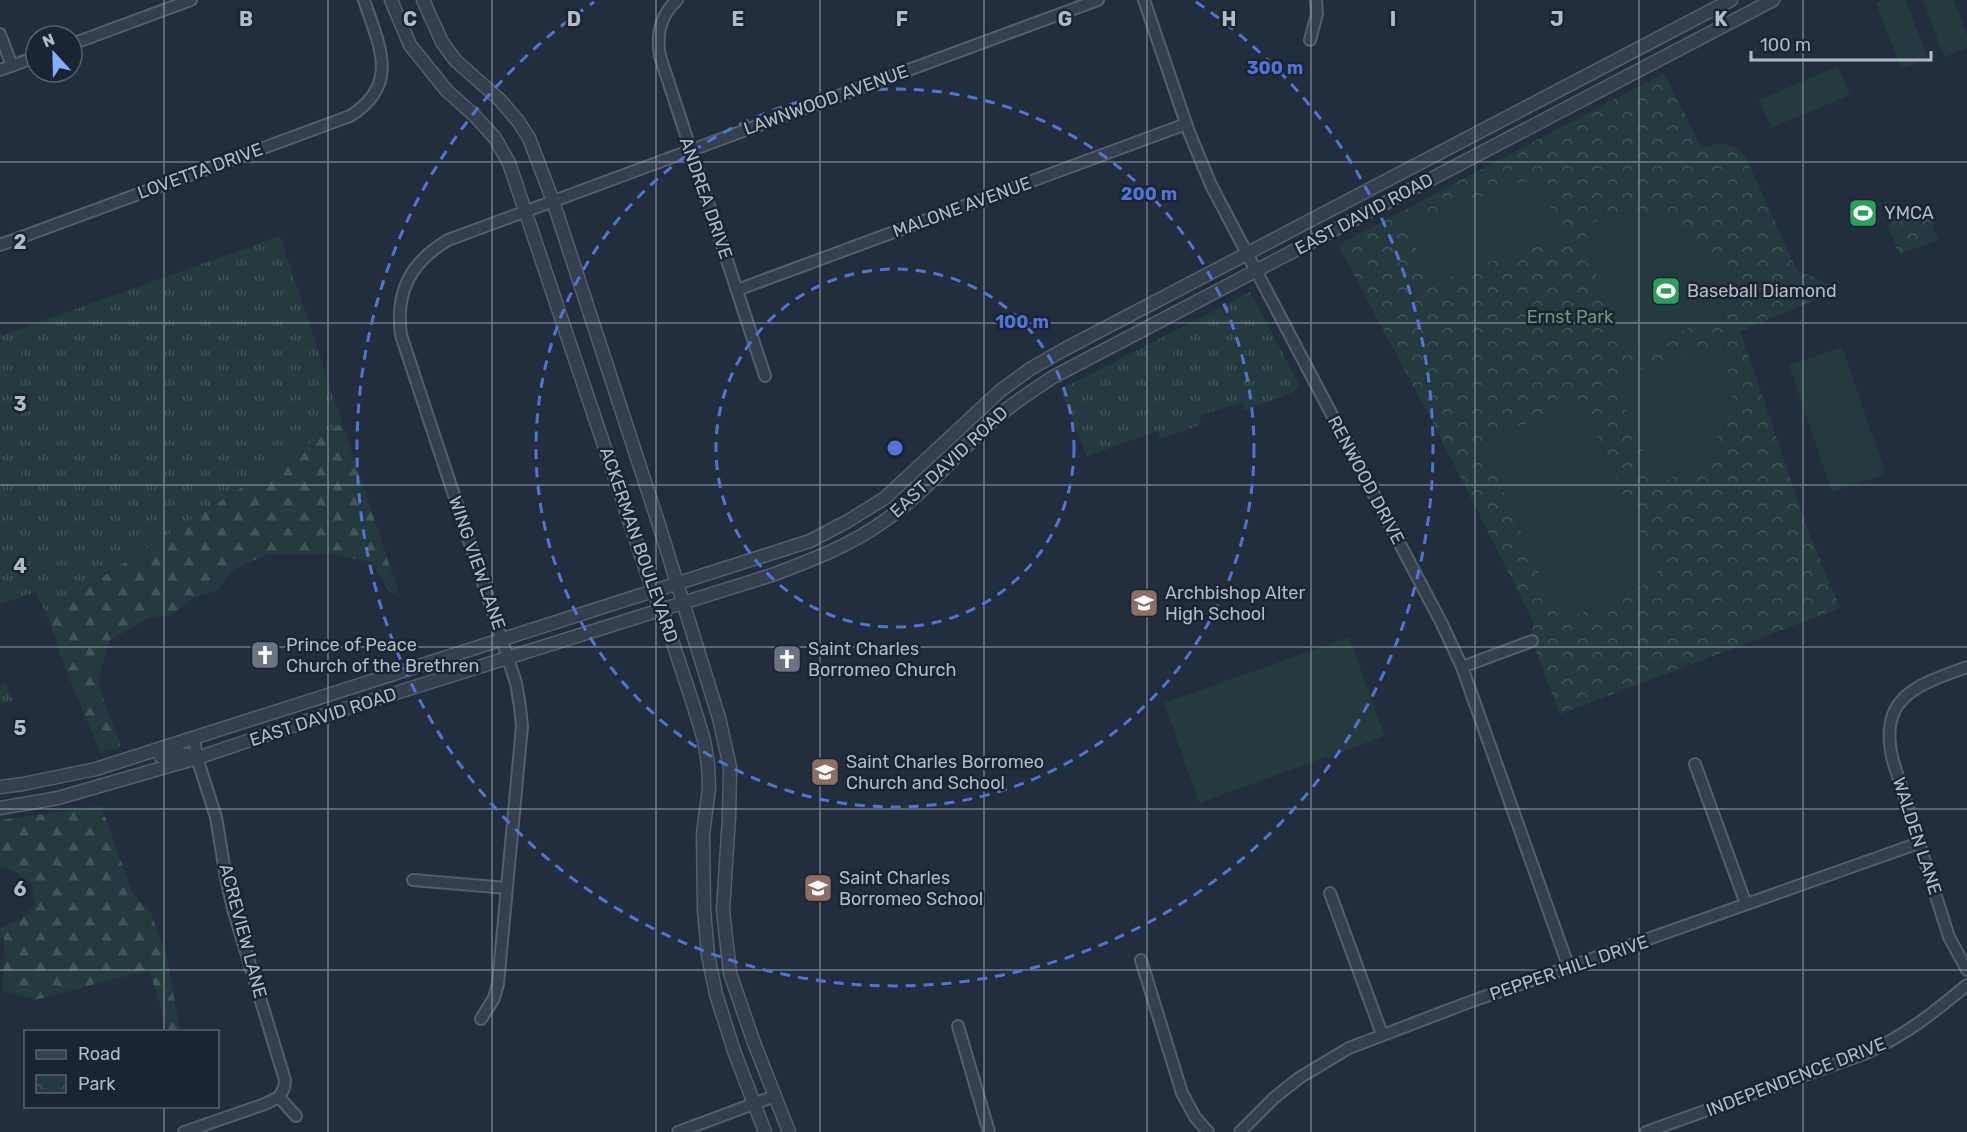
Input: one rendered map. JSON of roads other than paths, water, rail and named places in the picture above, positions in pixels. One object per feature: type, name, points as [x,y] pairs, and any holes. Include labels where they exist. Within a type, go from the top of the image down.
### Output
[{"type":"street","points":[[84,40],[191,0]]},
{"type":"street","name":"LOVETTA DRIVE","points":[[0,245],[350,116],[370,100],[378,90],[381,76],[380,46],[364,0]]},
{"type":"street","name":"ACKERMAN BOULEVARD","points":[[391,0],[410,45],[447,91],[495,138],[509,163],[653,591],[662,610],[704,740],[708,764],[710,788],[703,834],[704,910],[708,955],[716,994],[734,1051],[765,1132]]},
{"type":"street","name":"ACKERMAN BOULEVARD","points":[[423,0],[442,42],[455,60],[500,100],[529,138],[553,201],[659,525],[716,708],[730,767],[723,910],[730,973],[789,1132]]},
{"type":"street","name":"ANDREA DRIVE","points":[[677,0],[663,18],[658,42],[660,56],[765,376]]},
{"type":"street","name":"LAWNWOOD AVENUE","points":[[553,201],[1098,0]]},
{"type":"street","name":"RENWOOD DRIVE","points":[[1144,0],[1186,124],[1211,185],[1442,624],[1462,668],[1569,968]]},
{"type":"street","points":[[1310,40],[1317,14],[1316,0]]},
{"type":"street","name":"EAST DAVID ROAD","points":[[0,787],[113,764],[810,541],[848,522],[900,485],[970,417],[1030,369],[1731,0]]},
{"type":"street","name":"EAST DAVID ROAD","points":[[0,808],[58,798],[197,758],[322,716],[772,575],[821,557],[887,520],[916,496],[991,422],[1031,391],[1079,362],[1773,0]]},
{"type":"street","points":[[0,34],[12,66]]},
{"type":"street","points":[[0,70],[24,62]]},
{"type":"street","points":[[1555,92],[1564,110]]},
{"type":"street","name":"MALONE AVENUE","points":[[737,290],[1186,124]]},
{"type":"street","name":"WING VIEW LANE","points":[[481,1019],[494,998],[498,984],[522,726],[520,707],[502,640],[409,364],[399,321],[400,304],[412,271],[433,249],[448,240],[553,201]]},
{"type":"street","points":[[1462,668],[1532,641]]},
{"type":"street","name":"WALDEN LANE","points":[[1967,667],[1926,681],[1902,699],[1891,720],[1889,734],[1890,751],[1949,937],[1967,969]]},
{"type":"street","name":"ACREVIEW LANE","points":[[194,737],[197,758],[216,817],[226,878],[234,909],[285,1080],[279,1097]]},
{"type":"street","points":[[113,764],[136,764],[171,753],[197,758]]},
{"type":"street","points":[[1695,764],[1746,904]]},
{"type":"street","name":"PEPPER HILL DRIVE","points":[[1240,1132],[1274,1098],[1299,1078],[1349,1048],[1382,1034],[1920,843]]},
{"type":"street","points":[[413,880],[507,888]]},
{"type":"street","points":[[1330,892],[1382,1034]]},
{"type":"street","points":[[1141,960],[1182,1093],[1195,1117],[1208,1132]]},
{"type":"street","name":"INDEPENDENCE DRIVE","points":[[1646,1132],[1881,1046],[1914,1027],[1967,985]]},
{"type":"street","points":[[958,1026],[989,1132]]},
{"type":"street","points":[[678,1132],[775,1096]]},
{"type":"street","points":[[184,1132],[279,1097],[296,1116]]},
{"type":"place","name":"YMCA","points":[[1863,213]]},
{"type":"place","name":"Baseball Diamond","points":[[1666,291]]},
{"type":"place","name":"Archbishop Alter High School","points":[[1144,603]]},
{"type":"place","name":"Prince of Peace Church of the Brethren","points":[[265,655]]},
{"type":"place","name":"Saint Charles Borromeo Church","points":[[787,659]]},
{"type":"place","name":"Saint Charles Borromeo Church and School","points":[[825,772]]},
{"type":"place","name":"Saint Charles Borromeo School","points":[[818,888]]},
{"type":"park label","name":"Ernst Park","points":[[1570,317]]}]
